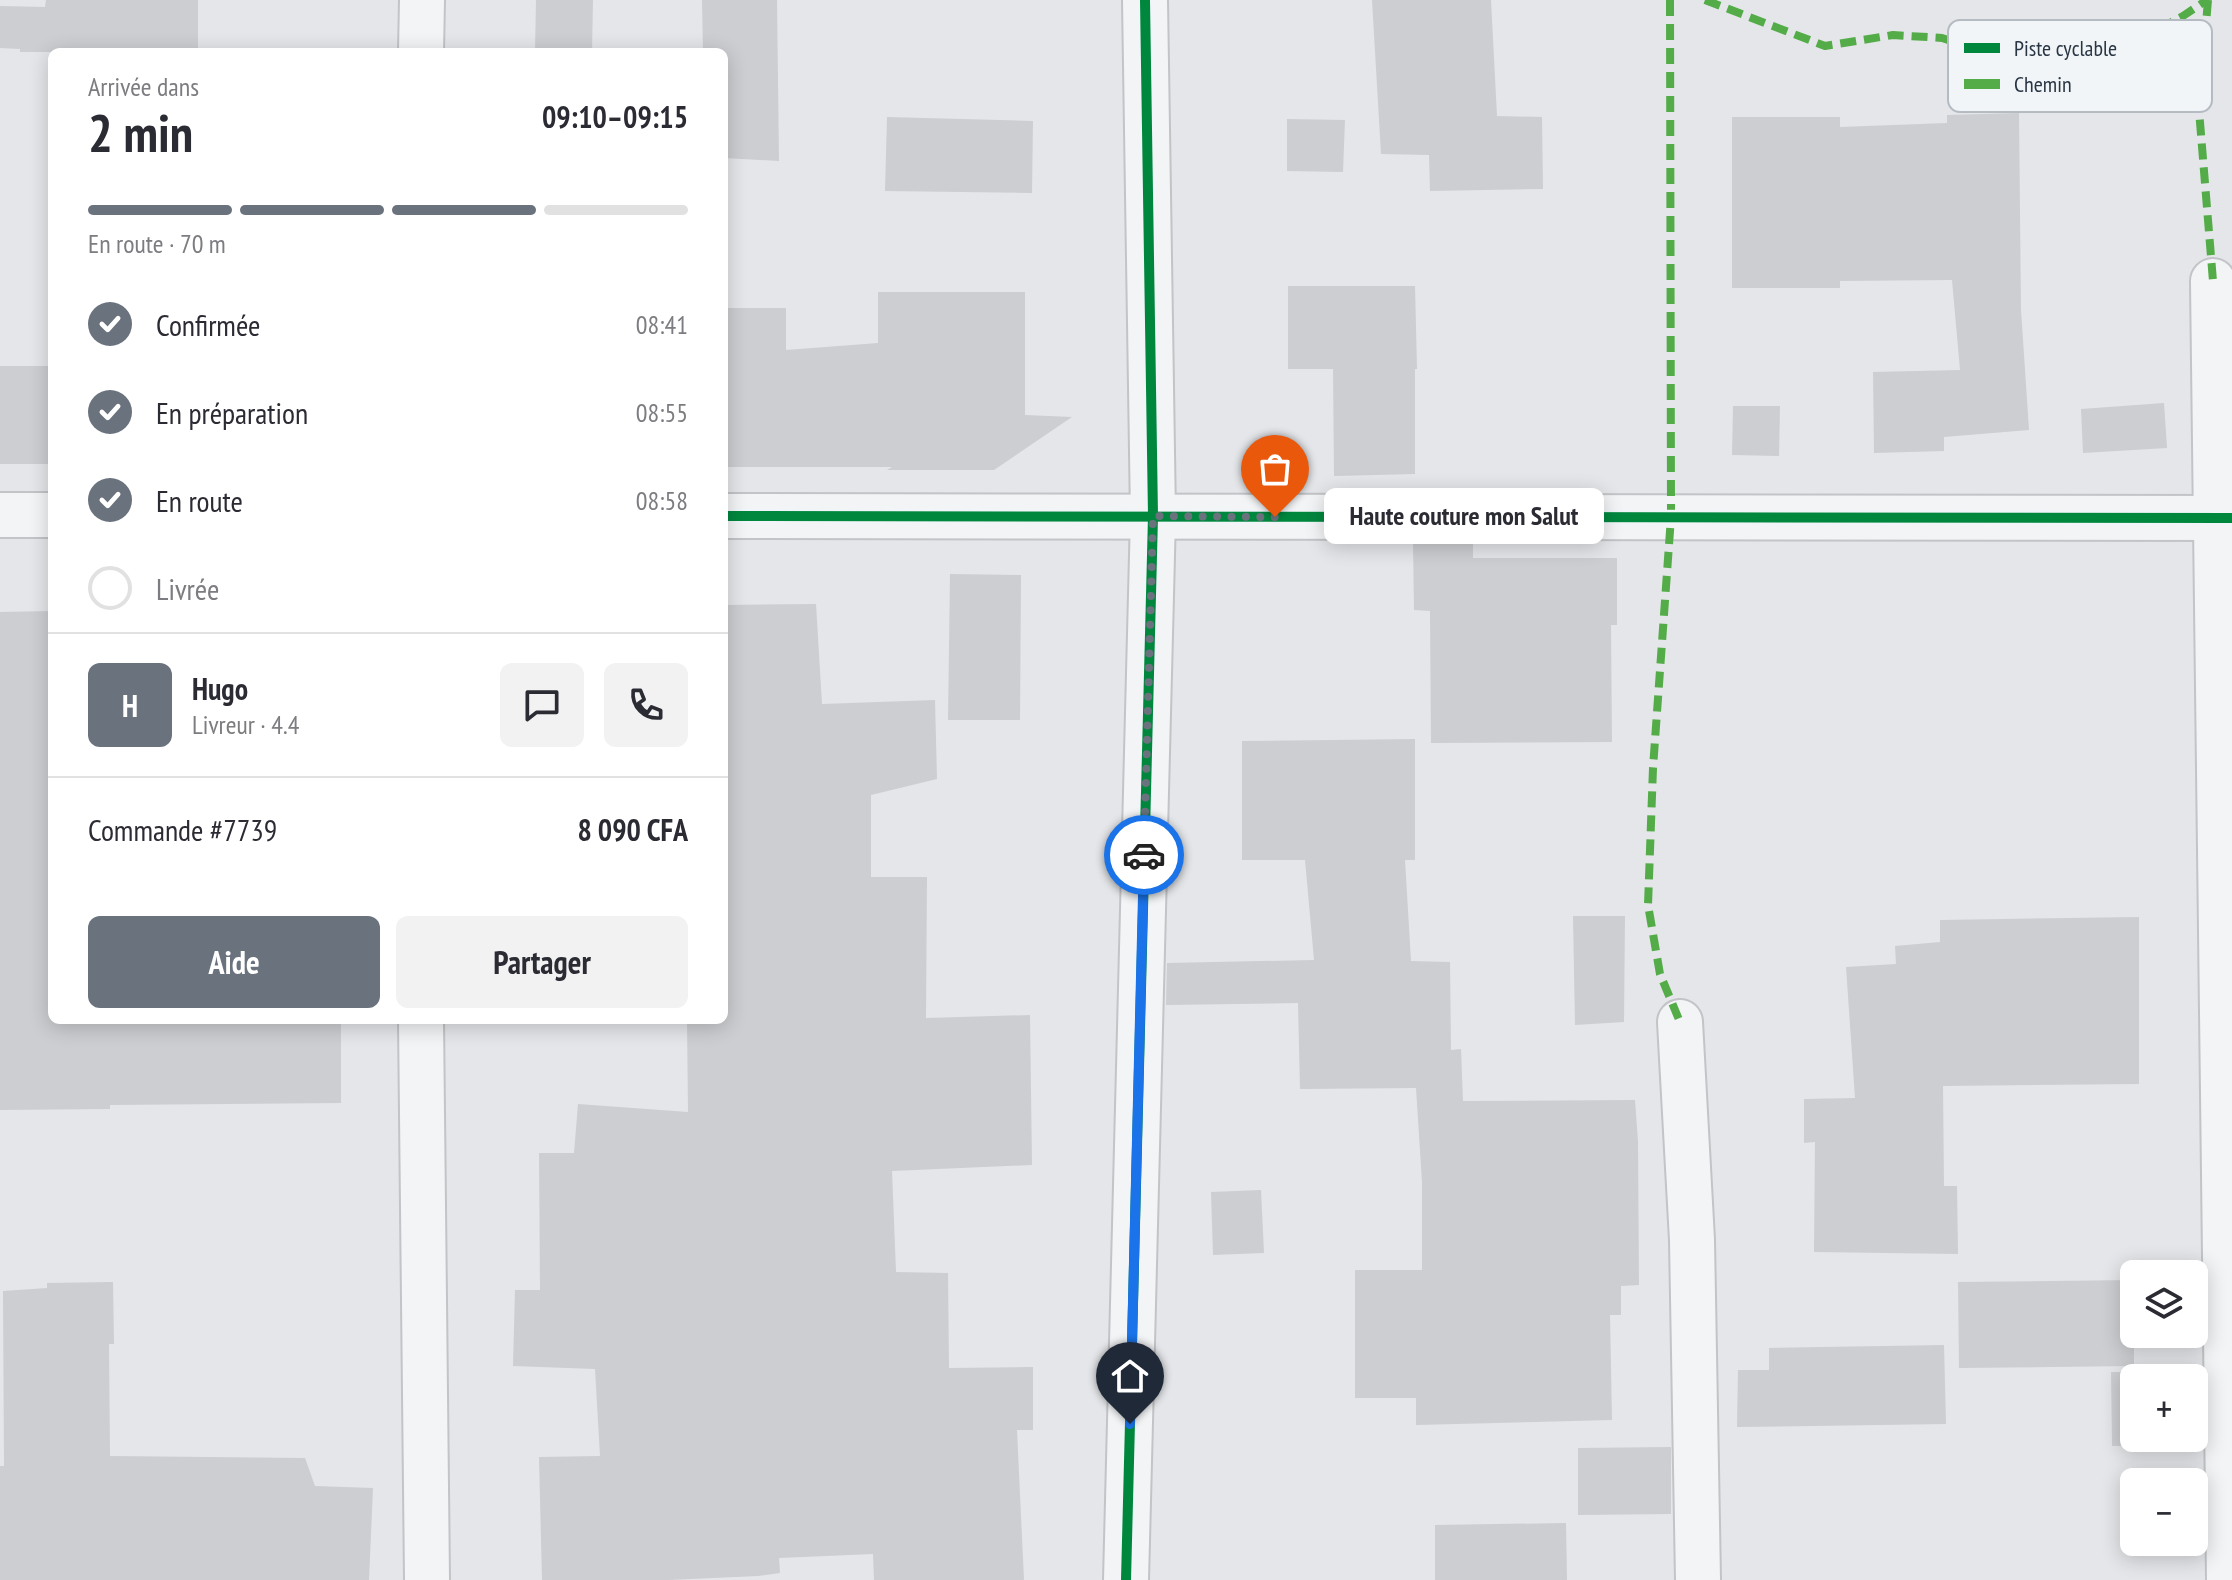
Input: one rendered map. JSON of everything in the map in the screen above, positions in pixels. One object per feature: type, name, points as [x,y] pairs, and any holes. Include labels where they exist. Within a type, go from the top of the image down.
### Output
[{"type":"street","points":[[421,48],[422,0]]},
{"type":"street","points":[[1126,1580],[1153,516],[1145,0]]},
{"type":"street","points":[[2213,281],[2224,518],[2229,1580]]},
{"type":"street","points":[[0,515],[48,515]]},
{"type":"street","points":[[728,516],[2224,518]]},
{"type":"street","points":[[1680,1022],[1692,1240],[1698,1580]]},
{"type":"street","points":[[421,1024],[427,1580]]},
{"type":"building","points":[[46,0],[198,0],[198,48],[48,48],[48,52],[20,52],[20,49],[0,48],[0,6],[45,7]]},
{"type":"building","points":[[536,0],[593,0],[592,48],[535,48]]},
{"type":"building","points":[[702,0],[777,0],[779,161],[728,158],[728,48],[703,48]]},
{"type":"building","points":[[1372,0],[1491,0],[1497,116],[1542,117],[1543,189],[1430,191],[1429,155],[1381,154]]},
{"type":"building","points":[[2019,113],[2021,310],[2029,430],[1944,437],[1944,451],[1874,453],[1873,372],[1960,370],[1952,280],[1840,281],[1840,288],[1732,288],[1732,117],[1840,117],[1840,127],[1947,123],[1947,115]]},
{"type":"building","points":[[887,117],[1033,121],[1032,193],[885,191]]},
{"type":"building","points":[[1287,119],[1345,120],[1343,172],[1287,171]]},
{"type":"building","points":[[1288,286],[1415,286],[1415,474],[1334,476],[1333,369],[1288,369]]},
{"type":"building","points":[[878,292],[1025,292],[1025,415],[1072,417],[994,470],[728,467],[728,308],[786,308],[786,350],[878,343]]},
{"type":"building","points":[[0,366],[48,366],[48,464],[0,464]]},
{"type":"building","points":[[2164,403],[2167,448],[2083,453],[2081,409]]},
{"type":"building","points":[[1733,406],[1780,406],[1779,456],[1732,455]]},
{"type":"building","points":[[1413,542],[1473,542],[1473,558],[1617,558],[1617,625],[1611,625],[1612,742],[1431,743],[1430,611],[1414,610]]},
{"type":"building","points":[[950,574],[1021,575],[1020,720],[948,720]]},
{"type":"building","points":[[816,604],[822,704],[935,700],[937,779],[871,795],[871,877],[927,877],[926,1018],[1030,1015],[1032,1165],[892,1171],[896,1272],[948,1273],[949,1368],[1033,1367],[1033,1430],[1017,1430],[1024,1580],[874,1580],[873,1554],[779,1558],[780,1573],[758,1576],[542,1580],[539,1457],[600,1456],[595,1369],[513,1366],[515,1290],[540,1290],[539,1153],[574,1153],[578,1104],[688,1112],[687,1024],[728,1024],[728,605]]},
{"type":"building","points":[[48,611],[48,1024],[341,1024],[341,1103],[110,1105],[110,1109],[0,1110],[0,612]]},
{"type":"building","points":[[1415,739],[1415,860],[1405,860],[1411,961],[1450,962],[1451,1050],[1461,1049],[1463,1101],[1635,1100],[1639,1285],[1621,1286],[1621,1315],[1610,1315],[1612,1420],[1416,1425],[1416,1398],[1355,1398],[1355,1270],[1422,1270],[1422,1182],[1416,1088],[1300,1089],[1298,1003],[1166,1005],[1167,963],[1314,960],[1305,860],[1242,860],[1242,741]]},
{"type":"building","points":[[1573,916],[1625,916],[1624,1022],[1575,1025]]},
{"type":"building","points":[[2139,917],[2139,1084],[1943,1086],[1944,1186],[1957,1186],[1958,1254],[1814,1252],[1815,1142],[1804,1143],[1804,1099],[1855,1098],[1846,967],[1896,964],[1895,946],[1940,942],[1940,920]]},
{"type":"building","points":[[1261,1190],[1264,1253],[1213,1255],[1211,1192]]},
{"type":"building","points":[[2120,1280],[2120,1348],[2134,1348],[2134,1364],[1959,1368],[1958,1282]]},
{"type":"building","points":[[113,1282],[114,1344],[109,1344],[110,1456],[305,1458],[315,1486],[373,1488],[369,1580],[0,1580],[0,1466],[4,1466],[3,1291],[47,1288],[47,1283]]},
{"type":"building","points":[[1944,1345],[1946,1424],[1737,1427],[1738,1370],[1769,1370],[1769,1348]]},
{"type":"building","points":[[2111,1372],[2120,1372],[2120,1446],[2112,1446]]},
{"type":"building","points":[[1671,1447],[1671,1514],[1578,1515],[1578,1448]]},
{"type":"building","points":[[1566,1523],[1567,1580],[1435,1580],[1435,1525]]},
{"type":"marked path","points":[[1670,0],[1671,517],[1653,768],[1648,905],[1660,974],[1680,1022]]},
{"type":"marked path","points":[[1705,0],[1825,46],[1893,35],[1948,40]]},
{"type":"marked path","points":[[2176,20],[2207,0]]},
{"type":"marked path","points":[[2206,20],[2208,0]]},
{"type":"marked path","points":[[2199,112],[2213,281]]},
{"type":"cycle path","points":[[1126,1580],[1153,516],[1145,0]]},
{"type":"cycle path","points":[[728,516],[2232,518]]},
{"type":"way so far","points":[[1144,855],[1153,516],[1275,517]]},
{"type":"place","name":"Haute couture mon Salut","points":[[1275,517]]},
{"type":"route","points":[[1130,1424],[1144,855]]}]
